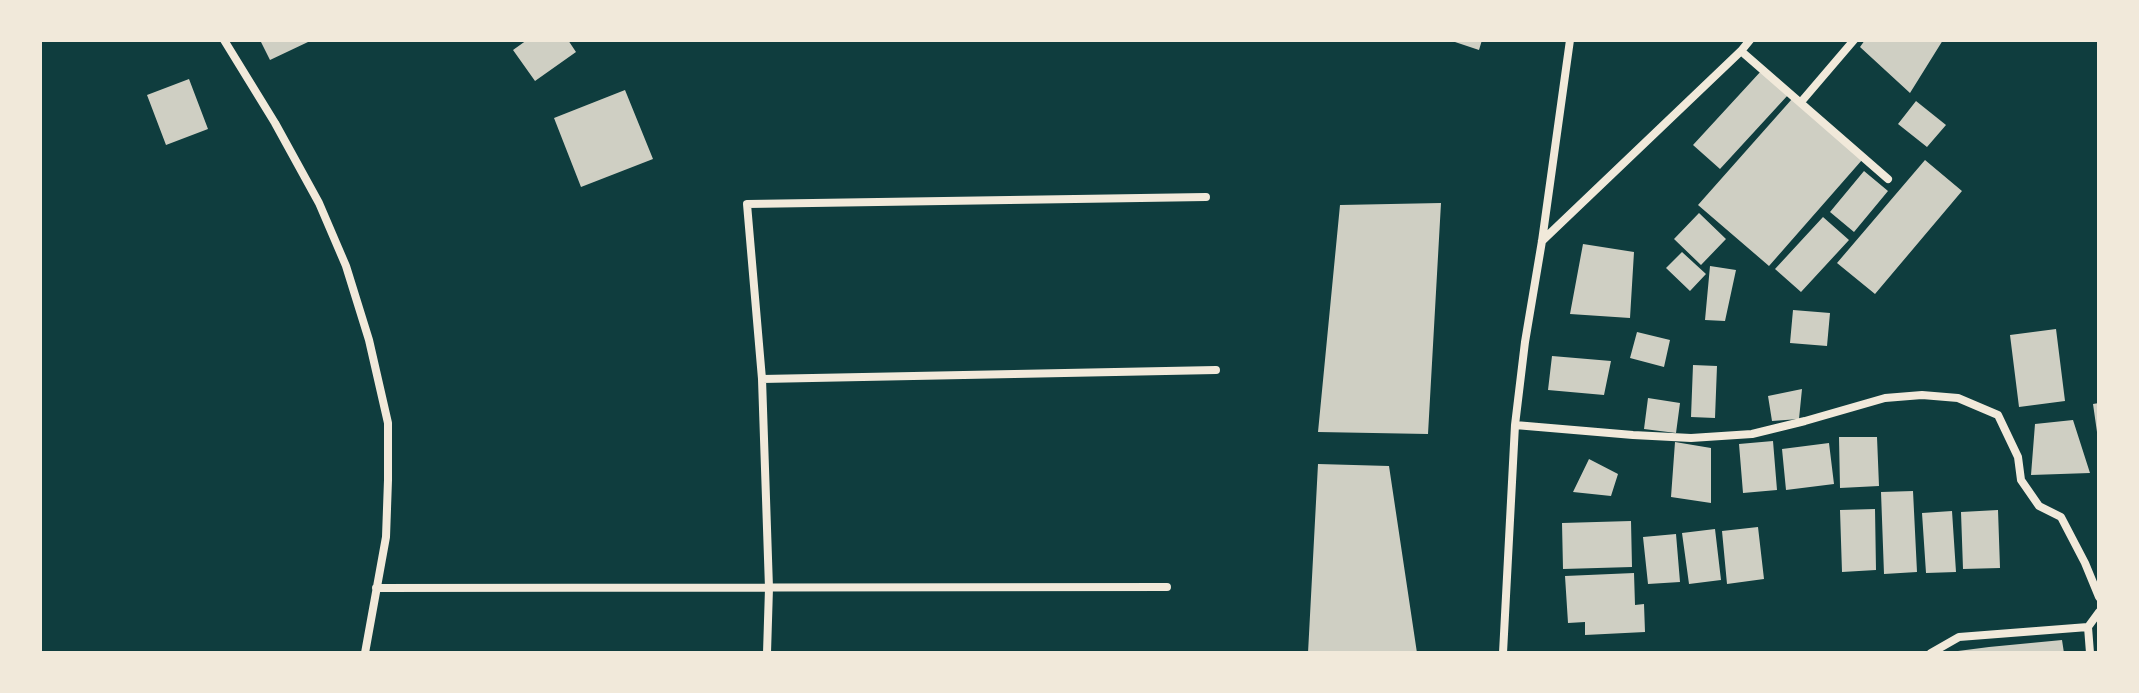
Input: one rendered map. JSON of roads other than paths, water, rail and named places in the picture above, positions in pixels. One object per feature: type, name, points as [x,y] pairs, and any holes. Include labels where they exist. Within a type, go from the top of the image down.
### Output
[{"type":"street","points":[[224,40],[319,203],[346,266],[369,340],[388,423],[388,480],[386,537],[365,653]]},
{"type":"street","points":[[1503,653],[1515,425],[1570,40]]},
{"type":"street","points":[[1542,241],[1750,40]]},
{"type":"street","points":[[1801,102],[1854,40]]},
{"type":"street","points":[[1741,51],[1888,179]]},
{"type":"street","points":[[767,653],[769,588],[762,379],[747,204],[1206,197]]},
{"type":"street","points":[[762,379],[1216,370]]},
{"type":"street","points":[[1515,425],[1691,438],[1752,434],[1885,398],[1922,395],[1958,398],[1998,415],[2018,457],[2021,480],[2039,506],[2061,517],[2099,597]]},
{"type":"street","points":[[376,588],[1167,587]]},
{"type":"street","points":[[2090,653],[2088,627],[2099,612]]},
{"type":"street","points":[[1931,653],[1959,637],[2088,627]]}]
